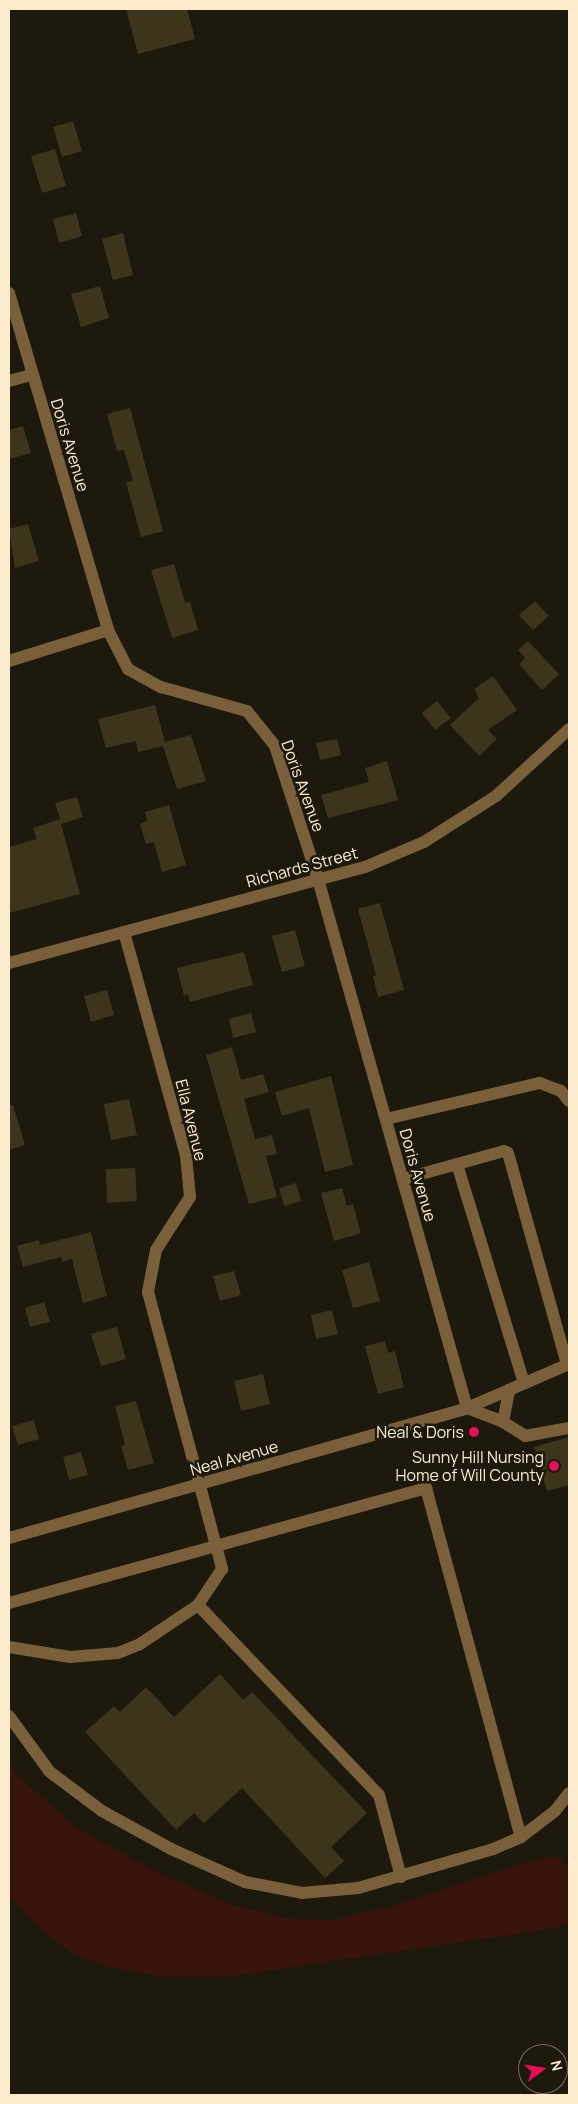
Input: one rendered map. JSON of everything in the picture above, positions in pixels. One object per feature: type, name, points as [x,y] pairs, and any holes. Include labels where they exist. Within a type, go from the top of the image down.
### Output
[{"type":"street","name":"Doris Avenue","points":[[9,293],[108,630],[128,669],[161,687],[247,711],[274,746],[318,879],[467,1408]]},
{"type":"street","points":[[9,381],[32,374]]},
{"type":"street","points":[[9,661],[108,630]]},
{"type":"street","name":"Richards Street","points":[[9,964],[366,867],[424,842],[496,796],[569,730]]},
{"type":"street","name":"Ella Avenue","points":[[124,932],[186,1156],[190,1198],[156,1250],[148,1292],[222,1569],[198,1605]]},
{"type":"street","points":[[386,1119],[540,1083],[561,1091],[569,1101]]},
{"type":"street","points":[[403,1179],[504,1151],[508,1153],[568,1364]]},
{"type":"street","points":[[457,1164],[524,1383]]},
{"type":"street","name":"Neal Avenue","points":[[9,1538],[467,1408],[568,1364]]},
{"type":"street","points":[[503,1422],[509,1390]]},
{"type":"street","points":[[467,1408],[503,1422],[532,1437],[569,1428]]},
{"type":"street","points":[[9,1603],[426,1488],[521,1837]]},
{"type":"street","points":[[9,1647],[70,1658],[118,1653],[140,1644],[198,1605],[379,1795],[401,1877]]},
{"type":"street","points":[[9,1716],[50,1772],[102,1811],[171,1849],[245,1882],[302,1893],[358,1888],[466,1859],[521,1837],[555,1810],[569,1793]]},
{"type":"shaded area","points":[[9,1763],[19,1777],[77,1828],[154,1871],[227,1903],[284,1918],[329,1921],[396,1905],[530,1861],[555,1856],[569,1867],[569,1922],[555,1928],[225,1977],[165,1977],[105,1966],[68,1951],[35,1924],[10,1896]]},
{"type":"building","points":[[126,9],[187,9],[195,39],[138,54]]},
{"type":"building","points":[[73,121],[82,151],[62,157],[53,127]]},
{"type":"building","points":[[55,149],[66,186],[42,193],[31,156]]},
{"type":"building","points":[[76,213],[82,236],[59,243],[53,219]]},
{"type":"building","points":[[123,233],[133,275],[113,280],[102,239]]},
{"type":"building","points":[[100,286],[109,318],[81,327],[71,294]]},
{"type":"building","points":[[130,408],[163,531],[141,537],[126,482],[133,481],[124,450],[117,451],[107,414]]},
{"type":"building","points":[[23,426],[31,453],[9,459],[9,430]]},
{"type":"building","points":[[28,524],[39,561],[15,568],[9,529]]},
{"type":"building","points":[[174,564],[185,603],[190,602],[198,630],[172,638],[151,570]]},
{"type":"building","points":[[535,601],[549,616],[533,630],[519,615]]},
{"type":"building","points":[[528,641],[559,674],[542,690],[519,664],[525,658],[518,650]]},
{"type":"building","points":[[493,676],[517,710],[488,730],[497,739],[479,756],[450,725],[479,698],[474,689]]},
{"type":"building","points":[[437,701],[451,718],[435,730],[422,713]]},
{"type":"building","points":[[155,705],[165,742],[191,735],[206,781],[177,789],[163,746],[138,752],[136,741],[106,748],[98,719]]},
{"type":"building","points":[[337,739],[341,755],[320,760],[316,743]]},
{"type":"building","points":[[387,761],[398,800],[328,818],[321,795],[369,782],[365,768]]},
{"type":"building","points":[[77,797],[83,817],[61,824],[80,894],[9,913],[9,847],[37,839],[33,828],[60,819],[55,803]]},
{"type":"building","points":[[169,805],[186,865],[162,872],[154,842],[146,844],[140,824],[147,821],[145,812]]},
{"type":"building","points":[[380,903],[404,990],[378,997],[373,976],[376,975],[358,909]]},
{"type":"building","points":[[295,930],[305,966],[282,972],[272,936]]},
{"type":"building","points":[[244,952],[253,985],[190,1002],[188,994],[184,996],[177,968]]},
{"type":"building","points":[[107,990],[114,1015],[91,1022],[84,996]]},
{"type":"building","points":[[251,1013],[256,1032],[233,1038],[229,1019]]},
{"type":"building","points":[[232,1047],[241,1080],[263,1074],[269,1092],[244,1099],[255,1139],[272,1135],[277,1154],[266,1156],[277,1197],[249,1204],[206,1055]]},
{"type":"building","points":[[331,1076],[353,1165],[325,1172],[309,1108],[282,1116],[275,1092]]},
{"type":"building","points":[[129,1099],[137,1135],[111,1140],[104,1104]]},
{"type":"building","points":[[9,1105],[13,1105],[25,1145],[9,1150]]},
{"type":"building","points":[[135,1168],[137,1201],[107,1203],[106,1169]]},
{"type":"building","points":[[296,1183],[301,1201],[284,1206],[279,1188]]},
{"type":"building","points":[[342,1188],[347,1206],[353,1204],[361,1233],[334,1241],[321,1193]]},
{"type":"building","points":[[91,1232],[107,1296],[83,1303],[72,1259],[62,1262],[61,1257],[23,1267],[17,1246],[39,1240],[40,1245]]},
{"type":"building","points":[[369,1262],[380,1301],[353,1308],[342,1270]]},
{"type":"building","points":[[234,1271],[241,1295],[220,1301],[213,1276]]},
{"type":"building","points":[[44,1302],[50,1322],[30,1327],[25,1308]]},
{"type":"building","points":[[332,1310],[338,1334],[316,1339],[311,1315]]},
{"type":"building","points":[[117,1327],[126,1359],[101,1366],[91,1334]]},
{"type":"building","points":[[385,1341],[388,1353],[395,1351],[404,1387],[378,1394],[365,1346]]},
{"type":"building","points":[[263,1374],[270,1404],[241,1411],[234,1381]]},
{"type":"building","points":[[136,1401],[154,1463],[128,1470],[121,1446],[125,1445],[115,1406]]},
{"type":"building","points":[[34,1420],[39,1439],[18,1445],[12,1426]]},
{"type":"building","name":"Sunny Hill Nursing Home of Will County","points":[[569,1437],[569,1485],[547,1491],[534,1447]]},
{"type":"building","points":[[81,1452],[88,1475],[69,1480],[63,1457]]},
{"type":"building","points":[[220,1674],[243,1700],[252,1692],[367,1813],[331,1847],[344,1861],[325,1878],[242,1788],[204,1823],[194,1813],[176,1830],[85,1732],[114,1706],[120,1712],[146,1687],[174,1717]]},
{"type":"place","name":"Neal & Doris","points":[[474,1432]]},
{"type":"place","name":"Sunny Hill Nursing Home of Will County","points":[[554,1466]]}]
